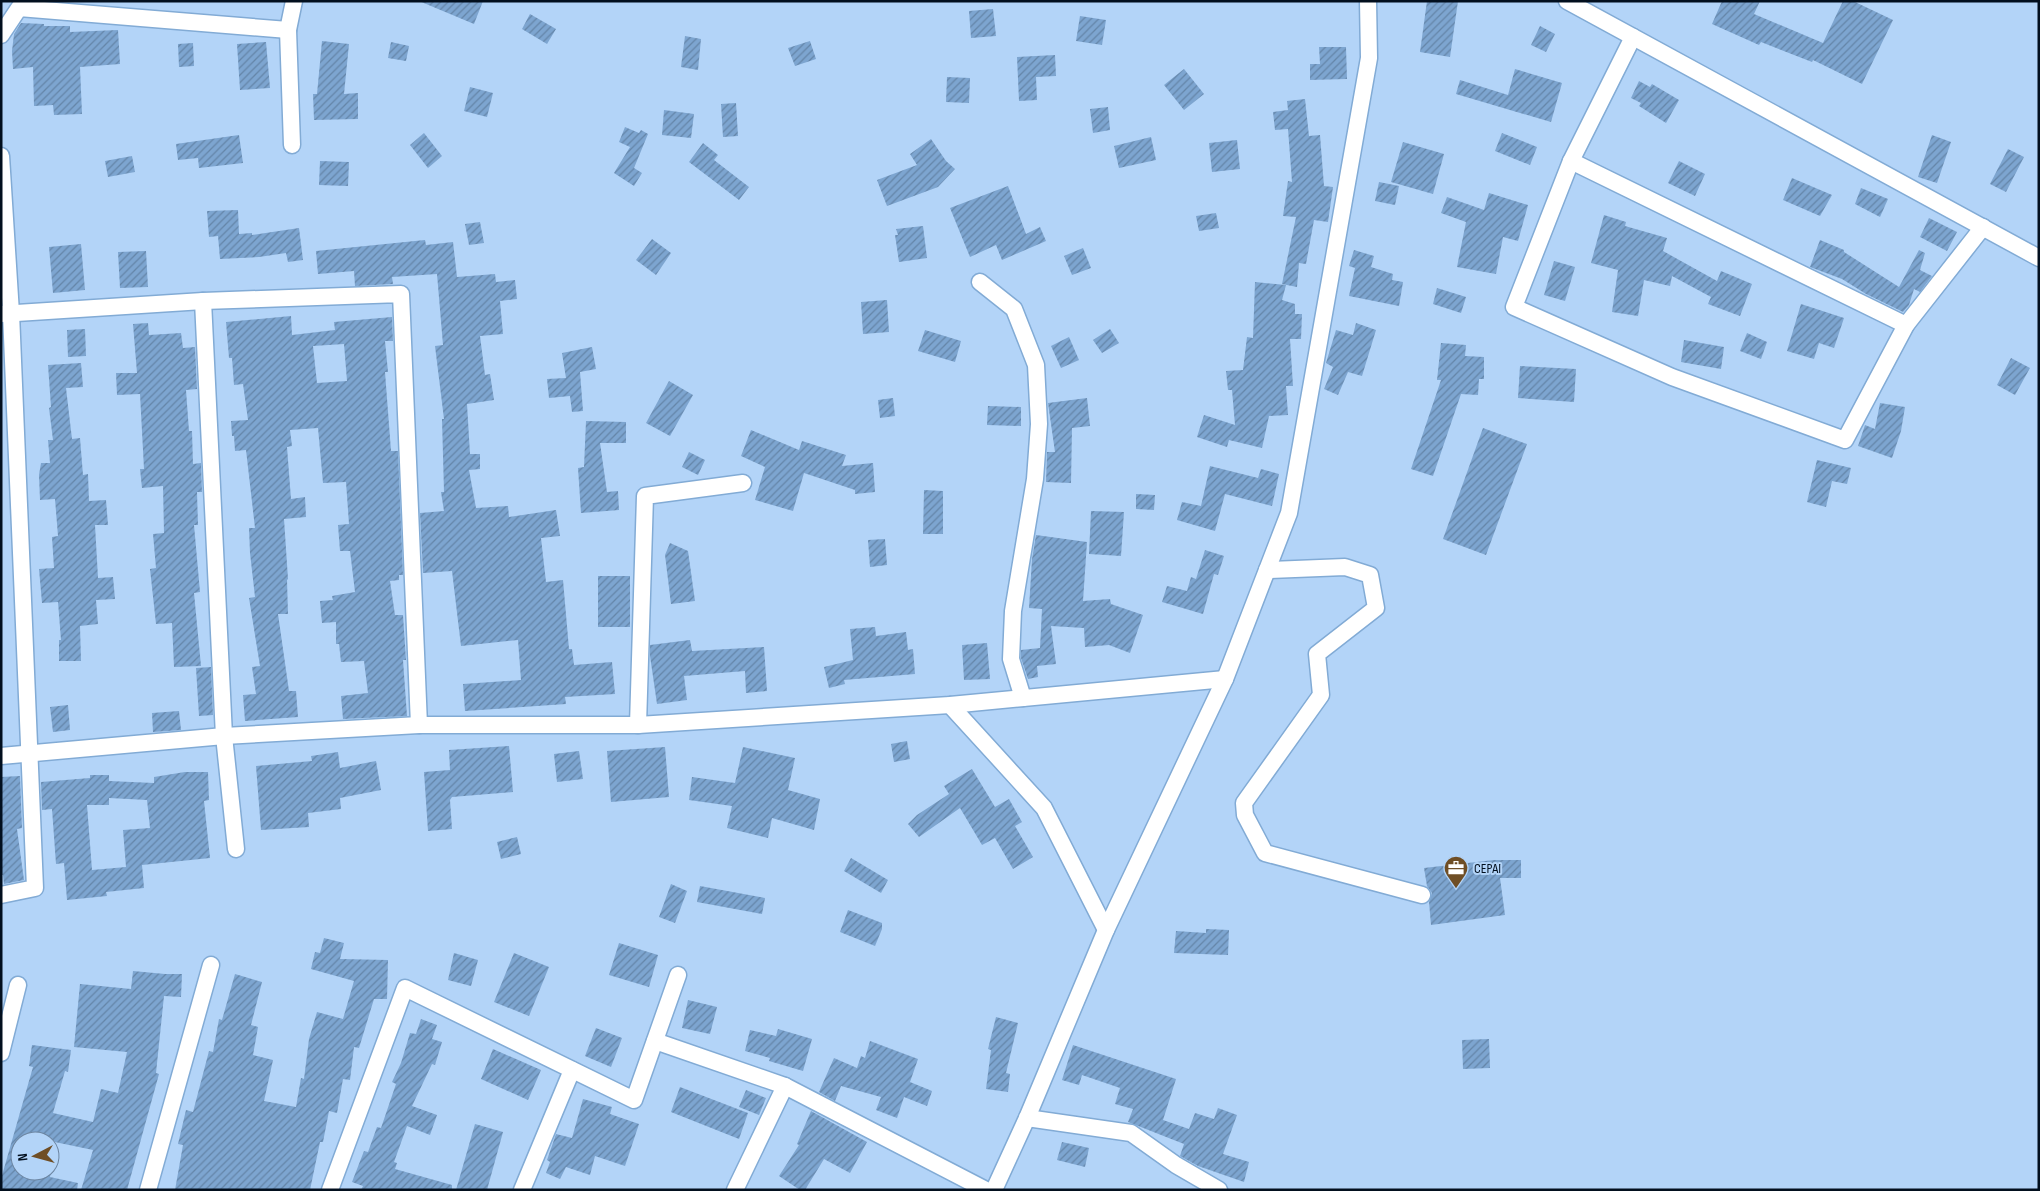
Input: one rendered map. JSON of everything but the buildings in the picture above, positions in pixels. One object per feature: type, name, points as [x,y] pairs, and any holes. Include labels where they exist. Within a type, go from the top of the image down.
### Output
[{"type":"street","points":[[292,145],[288,30],[294,1]]},
{"type":"street","points":[[994,1190],[1027,1118],[1106,930],[1225,679],[1289,513],[1369,58],[1368,1]]},
{"type":"street","points":[[1567,1],[2039,258]]},
{"type":"street","points":[[1,34],[20,8],[288,30]]},
{"type":"street","points":[[1633,37],[1571,161],[1514,306],[1672,377],[1845,440],[1906,325],[1983,227]]},
{"type":"street","points":[[1,156],[6,314],[29,754],[34,888],[1,895]]},
{"type":"street","points":[[1571,161],[1906,325]]},
{"type":"street","points":[[980,282],[1014,309],[1036,365],[1039,424],[1035,479],[1012,620],[1011,659],[1023,698]]},
{"type":"street","points":[[6,314],[203,301],[401,294],[419,725]]},
{"type":"street","points":[[203,301],[224,736],[236,849]]},
{"type":"street","points":[[638,725],[645,496],[743,483]]},
{"type":"street","points":[[1267,570],[1344,567],[1370,575],[1376,608],[1317,654],[1321,695],[1244,803],[1245,815],[1265,853],[1422,895]]},
{"type":"street","points":[[1,756],[224,736],[419,725],[638,725],[950,705],[1225,679]]},
{"type":"street","points":[[950,705],[1044,808],[1106,930]]},
{"type":"street","points":[[148,1190],[211,965]]},
{"type":"street","points":[[330,1190],[405,988],[634,1100],[678,975]]},
{"type":"street","points":[[1,1053],[18,985]]},
{"type":"street","points":[[655,1041],[785,1086],[986,1190]]},
{"type":"street","points":[[522,1190],[572,1070]]},
{"type":"street","points":[[735,1190],[785,1086]]},
{"type":"street","points":[[1027,1118],[1131,1134],[1176,1166],[1219,1190]]},
{"type":"place","name":"CEPAI","points":[[1456,889]]}]
